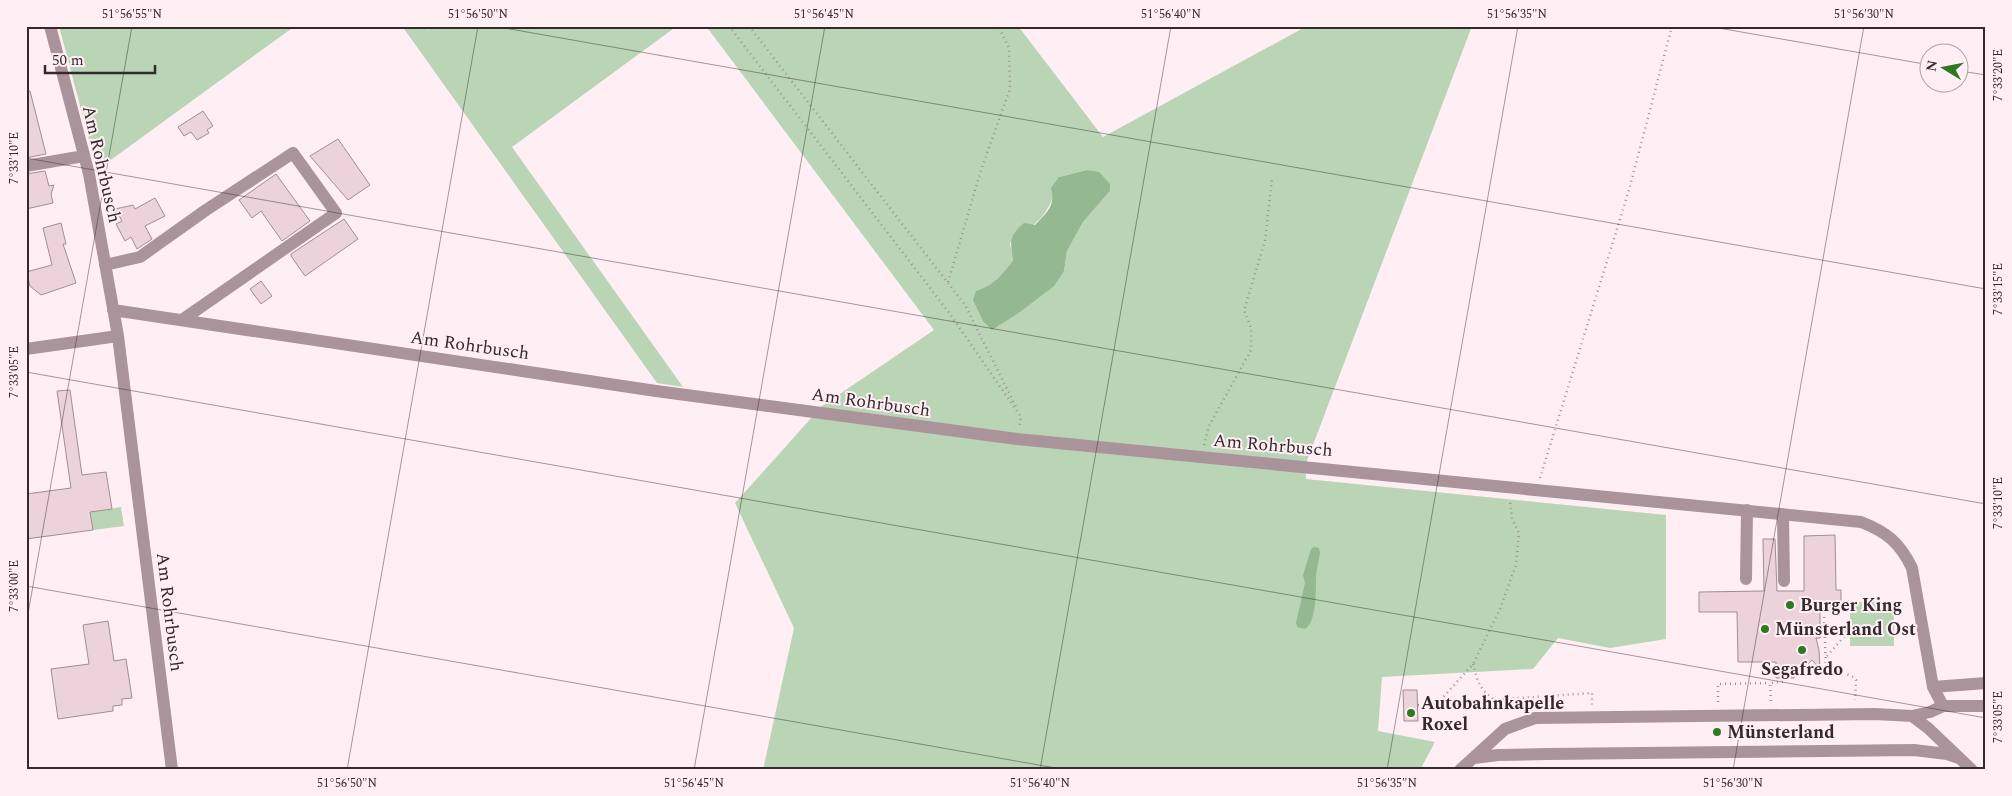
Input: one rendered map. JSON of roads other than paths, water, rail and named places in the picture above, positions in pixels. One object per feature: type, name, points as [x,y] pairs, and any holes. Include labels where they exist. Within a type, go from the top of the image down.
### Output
[{"type":"street","name":"Am Rohrbusch","points":[[50,26],[84,156],[118,336],[172,770]]},
{"type":"street","points":[[105,265],[140,257],[206,210],[294,153],[336,213],[182,320]]},
{"type":"street","points":[[26,166],[84,156]]},
{"type":"street","name":"Am Rohrbusch","points":[[113,310],[656,391],[1017,439],[1861,522],[1877,528],[1891,538],[1904,552],[1912,568],[1933,687],[1943,706]]},
{"type":"street","points":[[26,349],[118,336]]},
{"type":"street","points":[[1746,579],[1747,510]]},
{"type":"street","points":[[1783,514],[1784,581]]},
{"type":"street","points":[[1933,687],[1986,683]]},
{"type":"street","points":[[1460,770],[1505,729],[1535,718],[1855,714],[1912,716],[1930,712],[1943,706],[1986,706]]},
{"type":"street","points":[[1912,716],[1928,728],[1972,770]]},
{"type":"street","points":[[1474,758],[1498,755],[1540,754],[1914,750],[1947,754],[1959,758]]},
{"type":"place","name":"Burger King","points":[[1790,605]]},
{"type":"place","name":"Münsterland Ost","points":[[1765,629]]},
{"type":"place","name":"Segafredo","points":[[1802,650]]},
{"type":"place","name":"Autobahnkapelle Roxel","points":[[1411,713]]},
{"type":"place","name":"Münsterland","points":[[1717,732]]}]
